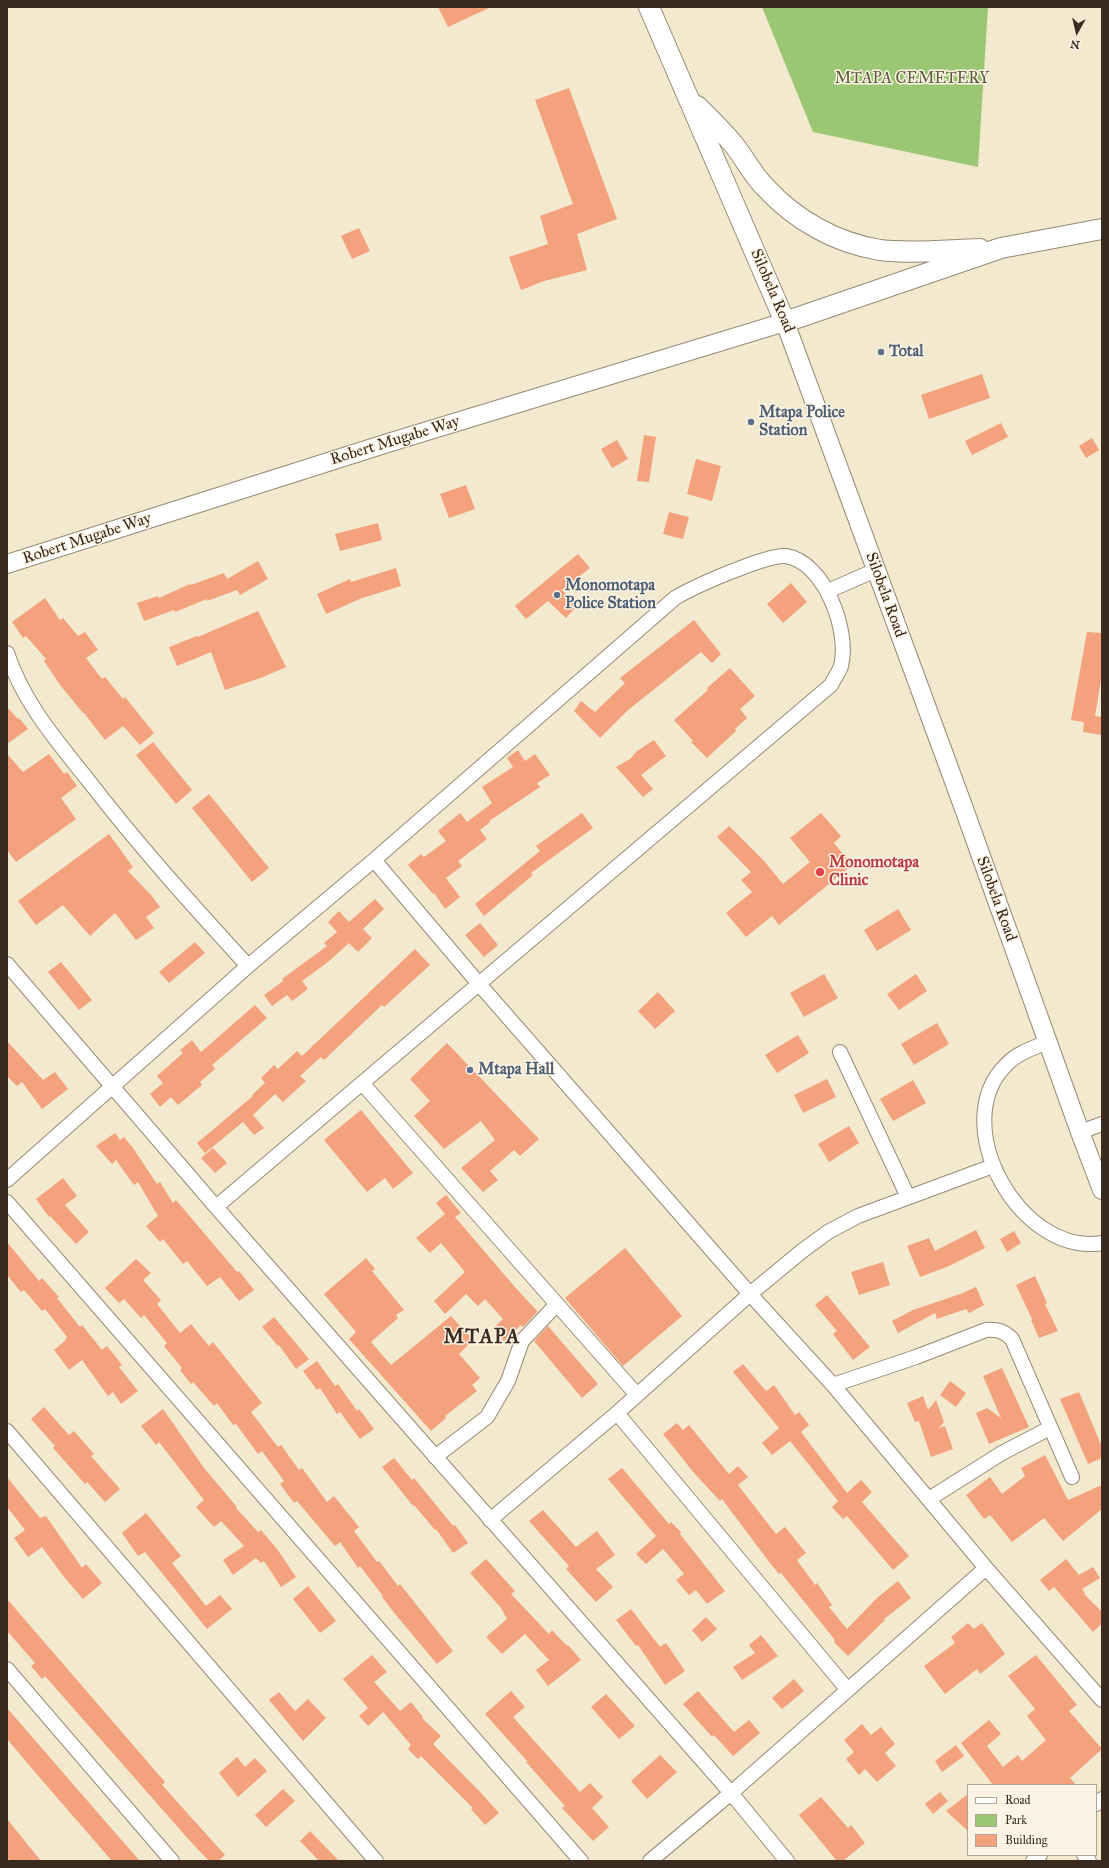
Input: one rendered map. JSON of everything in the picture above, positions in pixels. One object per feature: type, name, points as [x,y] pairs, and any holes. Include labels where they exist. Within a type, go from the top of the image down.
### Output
[{"type":"main road","name":"Silobela Road","points":[[649,7],[691,101],[785,322]]},
{"type":"main road","points":[[691,101],[718,126],[735,146],[764,187],[786,208],[809,225],[832,236],[880,250],[909,251],[1001,248]]},
{"type":"main road","points":[[785,322],[1001,248],[1102,229]]},
{"type":"street","name":"Robert Mugabe Way","points":[[7,564],[391,442],[785,322]]},
{"type":"street","name":"Silobela Road","points":[[785,322],[1102,1190]]},
{"type":"street","points":[[7,1180],[248,966],[374,860],[675,598],[696,586],[765,560],[784,556],[800,560],[816,574],[828,591],[843,645],[841,667],[831,685],[216,1207]]},
{"type":"street","points":[[828,591],[876,570]]},
{"type":"street","points":[[7,653],[27,700],[63,749],[130,835],[248,966]]},
{"type":"street","points":[[374,860],[479,984],[750,1294],[833,1384],[986,1568],[1102,1700]]},
{"type":"street","points":[[7,964],[216,1207],[731,1793],[787,1861]]},
{"type":"street","points":[[1048,1042],[1024,1051],[1006,1065],[994,1080],[987,1096],[984,1116],[986,1140],[993,1166],[1015,1205],[1035,1224],[1056,1235],[1079,1244],[1102,1243]]},
{"type":"street","points":[[840,1052],[908,1197]]},
{"type":"street","points":[[362,1083],[638,1395]]},
{"type":"street","points":[[1080,1132],[1102,1124]]},
{"type":"street","points":[[490,1520],[638,1395],[750,1294],[802,1251],[828,1232],[858,1216],[993,1166]]},
{"type":"street","points":[[7,1202],[581,1861]]},
{"type":"street","points":[[435,1457],[487,1417],[508,1381],[522,1341],[557,1304]]},
{"type":"street","points":[[833,1384],[916,1357],[986,1330],[996,1330],[1005,1333],[1012,1339],[1072,1477]]},
{"type":"street","points":[[616,1414],[847,1689]]},
{"type":"street","points":[[929,1499],[1002,1453],[1050,1428]]},
{"type":"street","points":[[7,1431],[376,1861]]},
{"type":"street","points":[[650,1861],[731,1793],[847,1689],[986,1568]]},
{"type":"street","points":[[7,1669],[172,1861]]},
{"type":"green space","name":"MTAPA CEMETERY","points":[[762,7],[988,7],[978,167],[813,132]]},
{"type":"building","points":[[438,7],[491,7],[448,27]]},
{"type":"building","points":[[569,88],[617,219],[577,234],[587,270],[544,281],[521,290],[509,257],[548,244],[540,216],[573,204],[535,100]]},
{"type":"building","points":[[359,228],[370,251],[352,259],[341,236]]},
{"type":"building","points":[[982,374],[990,398],[929,419],[921,395]]},
{"type":"building","points":[[1001,423],[1008,437],[972,455],[965,441]]},
{"type":"building","points":[[644,435],[656,437],[649,482],[637,481]]},
{"type":"building","points":[[1092,438],[1099,450],[1086,458],[1079,446]]},
{"type":"building","points":[[617,440],[628,459],[612,468],[601,449]]},
{"type":"building","points":[[696,459],[721,466],[712,501],[687,494]]},
{"type":"building","points":[[466,485],[475,509],[449,518],[440,494]]},
{"type":"building","points":[[669,512],[689,517],[683,539],[663,534]]},
{"type":"building","points":[[378,523],[382,540],[340,551],[335,534]]},
{"type":"building","points":[[578,554],[590,568],[562,590],[578,605],[566,618],[548,601],[526,619],[515,606]]},
{"type":"building","points":[[258,561],[268,579],[240,595],[237,590],[207,601],[207,599],[175,612],[174,610],[144,621],[137,603],[158,596],[159,598],[190,584],[191,585],[224,573],[227,579]]},
{"type":"building","points":[[396,568],[401,586],[362,598],[326,614],[317,594],[350,579],[351,582]]},
{"type":"building","points":[[791,583],[807,602],[783,623],[767,604]]},
{"type":"building","points":[[45,598],[60,620],[63,618],[78,636],[85,632],[98,650],[86,658],[102,679],[105,677],[123,699],[125,697],[154,733],[140,745],[123,726],[105,740],[60,685],[44,661],[46,659],[26,636],[23,638],[12,622]]},
{"type":"building","points":[[258,611],[286,667],[263,677],[225,690],[211,652],[177,666],[169,647],[197,636],[198,637]]},
{"type":"building","points":[[694,620],[721,654],[712,663],[701,652],[628,710],[600,738],[574,711],[581,701],[595,712],[625,683],[620,678]]},
{"type":"building","points":[[1087,632],[1102,633],[1102,674],[1095,716],[1102,717],[1102,735],[1083,732],[1084,722],[1071,720]]},
{"type":"building","points":[[730,668],[755,696],[740,709],[747,718],[735,729],[736,731],[707,758],[691,742],[693,741],[674,720]]},
{"type":"building","points":[[7,707],[28,729],[7,744]]},
{"type":"building","points":[[654,740],[666,756],[641,775],[653,789],[643,797],[616,767],[630,759],[637,751]]},
{"type":"building","points":[[153,742],[192,790],[176,804],[136,755]]},
{"type":"building","points":[[518,750],[525,761],[535,754],[550,775],[537,783],[540,787],[489,821],[490,822],[480,830],[487,839],[458,861],[462,866],[446,878],[460,897],[445,909],[434,893],[433,894],[408,865],[421,854],[424,857],[446,841],[438,831],[460,813],[467,822],[492,803],[482,787],[513,767],[507,758]]},
{"type":"building","points":[[7,754],[23,772],[49,754],[64,774],[67,772],[77,786],[61,798],[76,819],[16,862],[7,850]]},
{"type":"building","points":[[209,794],[269,868],[252,882],[192,808]]},
{"type":"building","points":[[582,813],[593,828],[531,873],[533,875],[484,916],[475,904],[540,851],[536,846]]},
{"type":"building","name":"Monomotapa Clinic","points":[[821,813],[841,836],[834,843],[852,865],[779,925],[772,916],[746,937],[726,913],[752,892],[741,880],[751,872],[717,837],[729,826],[764,861],[783,884],[810,862],[790,838]]},
{"type":"building","points":[[109,834],[133,867],[128,871],[151,895],[160,907],[146,917],[154,928],[136,940],[115,913],[90,936],[63,905],[36,925],[18,901]]},
{"type":"building","points":[[375,899],[384,909],[363,929],[372,938],[358,952],[349,943],[328,962],[302,981],[308,989],[292,1001],[287,995],[272,1006],[264,995],[283,981],[282,979],[327,946],[324,943],[337,932],[328,922],[339,911],[349,922]]},
{"type":"building","points":[[898,909],[911,930],[877,951],[864,930]]},
{"type":"building","points":[[480,923],[498,945],[484,957],[465,935]]},
{"type":"building","points":[[195,942],[205,953],[169,983],[159,972]]},
{"type":"building","points":[[415,949],[430,965],[384,1007],[382,1005],[324,1060],[321,1057],[300,1076],[306,1081],[283,1102],[275,1094],[253,1115],[264,1128],[254,1135],[243,1122],[205,1153],[197,1143],[253,1096],[252,1095],[265,1083],[261,1078],[274,1065],[278,1069],[297,1051],[302,1056]]},
{"type":"building","points":[[61,962],[92,1000],[79,1010],[48,972]]},
{"type":"building","points":[[824,974],[838,998],[804,1017],[790,993]]},
{"type":"building","points":[[916,974],[927,991],[899,1010],[887,994]]},
{"type":"building","points":[[658,992],[675,1011],[655,1029],[638,1011]]},
{"type":"building","points":[[255,1005],[267,1018],[212,1065],[215,1069],[200,1082],[202,1085],[178,1105],[171,1097],[160,1107],[150,1094],[163,1083],[157,1076],[183,1053],[180,1050],[192,1040],[201,1052]]},
{"type":"building","points":[[937,1023],[949,1044],[914,1065],[901,1044]]},
{"type":"building","points":[[798,1035],[809,1053],[777,1073],[765,1055]]},
{"type":"building","points":[[7,1041],[43,1080],[55,1072],[68,1089],[42,1109],[22,1082],[17,1086],[7,1076]]},
{"type":"building","points":[[447,1043],[539,1139],[520,1156],[514,1150],[490,1171],[498,1180],[483,1192],[461,1168],[495,1140],[481,1121],[444,1149],[414,1116],[430,1101],[410,1079]]},
{"type":"building","points":[[827,1079],[836,1097],[803,1113],[794,1095]]},
{"type":"building","points":[[913,1080],[926,1103],[893,1121],[880,1099]]},
{"type":"building","points":[[361,1110],[413,1173],[393,1189],[385,1178],[367,1192],[324,1140]]},
{"type":"building","points":[[849,1126],[859,1143],[829,1162],[818,1144]]},
{"type":"building","points":[[115,1133],[120,1140],[124,1137],[157,1184],[160,1182],[173,1203],[176,1200],[254,1290],[239,1301],[220,1277],[207,1286],[187,1261],[183,1264],[163,1239],[160,1242],[146,1226],[158,1216],[138,1182],[134,1185],[116,1160],[112,1164],[96,1146]]},
{"type":"building","points":[[213,1148],[227,1163],[215,1173],[201,1158]]},
{"type":"building","points":[[63,1178],[77,1196],[65,1205],[89,1232],[76,1244],[50,1216],[49,1217],[36,1199]]},
{"type":"building","points":[[446,1195],[461,1213],[455,1217],[537,1311],[523,1327],[521,1325],[504,1341],[493,1329],[503,1319],[485,1299],[478,1306],[466,1294],[445,1314],[434,1301],[465,1272],[441,1243],[430,1253],[416,1238],[445,1214],[436,1203]]},
{"type":"building","points":[[976,1230],[985,1248],[949,1266],[920,1277],[907,1246],[929,1238],[935,1251]]},
{"type":"building","points":[[1014,1231],[1021,1243],[1007,1252],[1000,1239]]},
{"type":"building","points":[[7,1242],[39,1281],[42,1278],[59,1297],[57,1298],[80,1327],[82,1325],[102,1350],[107,1346],[122,1365],[119,1367],[138,1391],[121,1404],[113,1392],[108,1396],[82,1360],[69,1370],[54,1350],[66,1340],[65,1339],[67,1337],[45,1309],[42,1311],[24,1290],[21,1292],[7,1275]]},
{"type":"building","points":[[625,1248],[682,1316],[623,1366],[565,1298]]},
{"type":"building","points":[[366,1258],[375,1269],[372,1271],[404,1310],[396,1315],[398,1318],[371,1342],[391,1365],[451,1316],[473,1340],[459,1354],[480,1378],[472,1385],[477,1391],[445,1416],[446,1418],[431,1431],[349,1339],[356,1332],[324,1294]]},
{"type":"building","points":[[136,1259],[151,1273],[143,1280],[161,1300],[157,1304],[180,1333],[191,1324],[209,1346],[213,1342],[262,1403],[251,1412],[278,1447],[281,1445],[299,1470],[302,1468],[327,1502],[334,1496],[359,1527],[354,1531],[377,1562],[379,1561],[398,1586],[400,1584],[453,1651],[437,1664],[396,1615],[360,1566],[358,1568],[340,1542],[335,1546],[297,1501],[294,1503],[280,1484],[284,1481],[262,1451],[258,1454],[236,1424],[233,1425],[217,1403],[214,1406],[193,1382],[191,1384],[180,1370],[182,1368],[164,1346],[167,1343],[144,1315],[141,1318],[124,1299],[119,1303],[105,1288]]},
{"type":"building","points":[[883,1262],[890,1285],[859,1295],[851,1272]]},
{"type":"building","points":[[1035,1276],[1047,1303],[1045,1304],[1058,1331],[1039,1338],[1016,1285]]},
{"type":"building","points":[[976,1287],[984,1305],[969,1313],[966,1309],[937,1319],[935,1313],[898,1333],[892,1321],[913,1310]]},
{"type":"building","points":[[827,1295],[870,1347],[853,1360],[833,1334],[837,1331],[815,1305]]},
{"type":"building","points":[[274,1317],[309,1359],[296,1369],[279,1345],[278,1346],[262,1327]]},
{"type":"building","points":[[548,1326],[598,1384],[582,1398],[534,1341]]},
{"type":"building","points":[[317,1361],[335,1386],[338,1384],[357,1411],[359,1409],[374,1429],[360,1439],[340,1412],[337,1414],[320,1388],[317,1390],[303,1371]]},
{"type":"building","points":[[743,1364],[766,1391],[774,1385],[795,1415],[799,1412],[809,1425],[801,1432],[847,1493],[861,1480],[872,1492],[862,1502],[909,1556],[893,1570],[847,1516],[843,1519],[832,1507],[838,1501],[790,1441],[772,1455],[762,1443],[779,1428],[733,1372]]},
{"type":"building","points":[[1002,1368],[1029,1427],[989,1444],[976,1413],[987,1408],[1001,1418],[983,1376]]},
{"type":"building","points":[[950,1381],[966,1393],[956,1407],[940,1395]]},
{"type":"building","points":[[1079,1392],[1102,1447],[1102,1458],[1088,1464],[1060,1399]]},
{"type":"building","points":[[923,1396],[928,1410],[936,1400],[944,1422],[939,1428],[945,1426],[953,1449],[931,1457],[919,1421],[915,1422],[907,1403]]},
{"type":"building","points":[[44,1407],[69,1435],[74,1431],[94,1454],[91,1456],[120,1489],[105,1502],[87,1482],[85,1484],[53,1448],[55,1446],[31,1419]]},
{"type":"building","points":[[163,1409],[204,1468],[237,1507],[236,1508],[258,1532],[261,1530],[277,1549],[296,1577],[281,1587],[264,1561],[261,1563],[256,1558],[233,1575],[223,1560],[244,1546],[221,1521],[214,1527],[196,1507],[204,1500],[159,1442],[156,1445],[141,1426]]},
{"type":"building","points":[[677,1423],[683,1430],[689,1425],[729,1474],[738,1466],[748,1477],[738,1485],[776,1534],[785,1527],[806,1553],[797,1560],[815,1585],[817,1583],[832,1605],[829,1607],[847,1629],[877,1598],[898,1581],[911,1598],[884,1619],[885,1620],[848,1656],[834,1642],[835,1640],[781,1573],[779,1574],[770,1563],[722,1499],[720,1501],[694,1473],[663,1434]]},
{"type":"building","points":[[1045,1455],[1068,1500],[1102,1485],[1102,1509],[1063,1541],[1044,1518],[1012,1542],[990,1515],[984,1519],[966,1495],[990,1477],[1002,1494],[1025,1476],[1021,1468]]},
{"type":"building","points":[[394,1458],[412,1480],[414,1478],[453,1526],[455,1525],[468,1543],[453,1553],[436,1529],[435,1530],[414,1505],[413,1506],[382,1467]]},
{"type":"building","points":[[622,1468],[669,1524],[671,1522],[681,1532],[680,1534],[725,1591],[707,1604],[696,1590],[689,1595],[676,1580],[684,1574],[663,1549],[646,1564],[636,1554],[656,1536],[608,1479]]},
{"type":"building","points":[[7,1477],[40,1518],[46,1516],[82,1568],[86,1564],[102,1583],[83,1599],[64,1577],[42,1547],[28,1557],[14,1538],[25,1530],[7,1507]]},
{"type":"building","points":[[543,1510],[576,1547],[597,1531],[615,1555],[596,1569],[613,1587],[596,1602],[566,1569],[569,1566],[529,1521]]},
{"type":"building","points":[[146,1513],[181,1556],[172,1563],[206,1606],[220,1595],[232,1609],[207,1629],[145,1552],[138,1556],[122,1533]]},
{"type":"building","points":[[486,1559],[515,1591],[511,1594],[549,1634],[552,1630],[581,1660],[548,1686],[536,1670],[549,1660],[525,1634],[502,1654],[486,1637],[507,1619],[501,1608],[470,1573]]},
{"type":"building","points":[[1066,1559],[1079,1575],[1093,1567],[1100,1578],[1082,1589],[1085,1593],[1084,1594],[1102,1612],[1102,1623],[1093,1632],[1054,1587],[1049,1591],[1040,1580]]},
{"type":"building","points":[[308,1586],[336,1621],[320,1633],[293,1599]]},
{"type":"building","points":[[7,1599],[165,1782],[162,1785],[225,1855],[218,1861],[209,1861],[45,1676],[42,1679],[31,1666],[35,1663],[7,1631]]},
{"type":"building","points":[[631,1609],[660,1647],[666,1643],[685,1671],[665,1685],[638,1645],[636,1646],[616,1620]]},
{"type":"building","points":[[706,1617],[717,1629],[702,1642],[692,1630]]},
{"type":"building","points":[[968,1623],[974,1629],[982,1623],[1005,1654],[980,1674],[977,1669],[945,1694],[924,1666],[955,1643],[951,1637]]},
{"type":"building","points":[[761,1635],[778,1656],[742,1680],[733,1667],[755,1653],[749,1645]]},
{"type":"building","points":[[372,1655],[387,1672],[374,1682],[400,1711],[411,1702],[423,1717],[422,1718],[441,1736],[433,1744],[499,1813],[485,1825],[471,1809],[473,1808],[421,1756],[418,1759],[408,1749],[411,1745],[383,1712],[368,1726],[359,1716],[368,1708],[343,1679]]},
{"type":"building","points":[[1036,1655],[1077,1705],[1069,1711],[1102,1749],[1070,1778],[1075,1784],[992,1784],[961,1743],[989,1720],[1001,1734],[987,1746],[1003,1767],[1018,1755],[1022,1761],[1046,1740],[1027,1716],[1035,1709],[1008,1676]]},
{"type":"building","points":[[794,1679],[804,1691],[782,1709],[772,1698]]},
{"type":"building","points":[[511,1691],[525,1707],[513,1717],[580,1792],[590,1783],[603,1797],[592,1808],[609,1827],[593,1841],[562,1808],[565,1806],[485,1714]]},
{"type":"building","points":[[698,1691],[734,1732],[749,1720],[760,1733],[733,1756],[714,1735],[712,1737],[683,1704]]},
{"type":"building","points":[[279,1692],[295,1711],[308,1699],[326,1718],[303,1741],[269,1700]]},
{"type":"building","points":[[606,1694],[635,1726],[619,1739],[591,1707]]},
{"type":"building","points":[[7,1708],[140,1861],[112,1861],[7,1739]]},
{"type":"building","points":[[862,1724],[871,1735],[881,1727],[895,1744],[885,1753],[896,1766],[877,1782],[865,1769],[859,1775],[846,1759],[854,1752],[844,1740]]},
{"type":"building","points":[[956,1745],[964,1756],[942,1772],[935,1761]]},
{"type":"building","points":[[660,1755],[677,1772],[647,1799],[631,1781]]},
{"type":"building","points":[[237,1757],[245,1767],[255,1758],[267,1771],[238,1797],[219,1773]]},
{"type":"building","points":[[283,1789],[295,1801],[266,1827],[255,1815]]},
{"type":"building","points":[[940,1792],[948,1801],[933,1814],[925,1804]]},
{"type":"building","points":[[967,1795],[967,1830],[946,1811]]},
{"type":"building","points":[[821,1797],[848,1828],[851,1825],[865,1843],[843,1861],[837,1861],[799,1815]]},
{"type":"building","points":[[7,1819],[41,1861],[10,1861],[7,1857]]},
{"type":"building","points":[[310,1831],[339,1861],[319,1861],[300,1841]]},
{"type":"place","name":"Total","points":[[881,352]]},
{"type":"place","name":"Mtapa Police Station","points":[[751,422]]},
{"type":"place","name":"Monomotapa Police Station","points":[[557,595]]},
{"type":"place","name":"Monomotapa Clinic","points":[[820,872]]},
{"type":"place","name":"Mtapa Hall","points":[[470,1070]]},
{"type":"district","name":"MTAPA","points":[[482,1338]]}]
